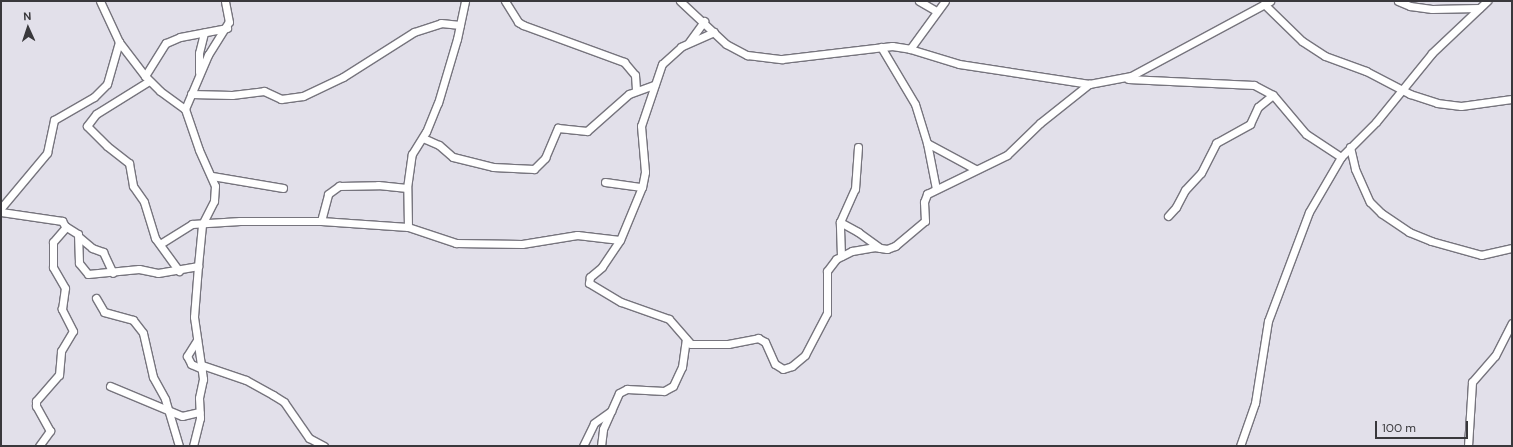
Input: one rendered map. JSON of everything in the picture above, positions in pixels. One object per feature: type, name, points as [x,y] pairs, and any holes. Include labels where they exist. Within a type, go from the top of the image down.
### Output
[{"type":"street","points":[[100,1],[119,42],[147,79],[185,109],[199,150],[212,176],[214,201],[204,222],[198,266],[194,317],[202,367],[200,412],[193,446]]},
{"type":"street","points":[[185,109],[200,73],[226,28],[230,16],[225,1]]},
{"type":"street","points":[[408,227],[407,188],[414,149],[423,138],[438,103],[460,25],[465,1]]},
{"type":"street","points":[[505,1],[518,22],[523,25],[624,62],[635,75],[636,90]]},
{"type":"street","points":[[680,1],[736,51],[769,59],[881,47],[910,49],[959,64],[1089,84],[1122,79],[1234,82],[1254,85],[1273,95],[1306,134],[1341,157]]},
{"type":"street","points":[[919,1],[936,11]]},
{"type":"street","points":[[910,49],[944,1]]},
{"type":"street","points":[[1398,1],[1410,6],[1432,9],[1479,8]]},
{"type":"street","points":[[1240,446],[1255,404],[1263,344],[1282,280],[1309,212],[1341,157],[1350,146],[1376,122],[1432,53],[1487,1]]},
{"type":"street","points":[[1122,79],[1148,68],[1267,3],[1302,41],[1325,56],[1366,71],[1402,90],[1437,103],[1461,106],[1512,99]]},
{"type":"street","points":[[688,43],[704,21]]},
{"type":"street","points":[[191,94],[232,95],[264,90],[282,99],[303,96],[343,77],[398,40],[414,32],[441,23],[460,25]]},
{"type":"street","points":[[178,271],[152,231],[144,202],[133,186],[129,163],[107,146],[87,126],[96,114],[147,79],[166,43],[180,37],[226,28]]},
{"type":"street","points":[[714,32],[688,43],[664,61],[654,85],[642,126],[645,172],[642,186],[620,240],[602,267],[590,277],[589,283],[621,302],[669,319],[686,339],[694,344],[723,344],[758,338],[765,342],[773,362],[778,367],[783,369],[792,366],[808,352],[827,313],[827,271],[841,256],[852,251],[891,248],[924,223],[927,216],[925,198],[936,189],[1008,155],[1044,119],[1089,84]]},
{"type":"street","points":[[200,73],[199,53],[204,33]]},
{"type":"street","points":[[1,208],[47,153],[54,120],[94,97],[107,84],[119,42]]},
{"type":"street","points":[[881,47],[915,104],[927,143],[936,189]]},
{"type":"street","points":[[423,138],[459,158],[492,166],[534,169],[545,158],[556,130],[564,127],[582,132],[589,130],[636,90],[654,85]]},
{"type":"street","points":[[1168,216],[1176,207],[1185,190],[1201,173],[1216,143],[1250,124],[1258,108],[1273,95]]},
{"type":"street","points":[[927,143],[976,169]]},
{"type":"street","points":[[1350,146],[1355,169],[1367,198],[1381,213],[1405,229],[1431,241],[1481,255],[1512,248]]},
{"type":"street","points":[[841,256],[840,222],[855,189],[858,147]]},
{"type":"street","points":[[212,176],[283,188]]},
{"type":"street","points":[[605,182],[642,186]]},
{"type":"street","points":[[321,221],[326,199],[335,188],[378,185],[407,188]]},
{"type":"street","points":[[1,212],[57,219],[66,227],[76,232],[79,237],[92,248],[103,252],[113,273]]},
{"type":"street","points":[[160,244],[192,224],[204,222],[321,221],[408,227],[456,243],[522,244],[576,235],[620,240]]},
{"type":"street","points":[[840,222],[858,232],[880,248]]},
{"type":"street","points":[[39,446],[50,431],[36,406],[36,401],[59,375],[61,351],[73,331],[62,309],[65,288],[53,267],[53,242],[66,227]]},
{"type":"street","points":[[79,237],[79,263],[85,273],[113,273],[136,269],[151,273],[178,271],[198,266]]},
{"type":"street","points":[[96,298],[100,307],[109,316],[133,320],[138,326],[146,341],[154,378],[179,446]]},
{"type":"street","points":[[1468,446],[1472,382],[1495,356],[1512,323]]},
{"type":"street","points":[[601,446],[600,436],[611,411],[623,390],[641,388],[664,391],[673,386],[682,367],[686,339]]},
{"type":"street","points":[[197,340],[186,356],[191,364],[246,380],[274,395],[286,405],[309,438],[324,446]]},
{"type":"street","points":[[110,386],[146,399],[167,411],[187,416],[200,412]]},
{"type":"street","points":[[583,446],[594,423],[611,411]]}]
